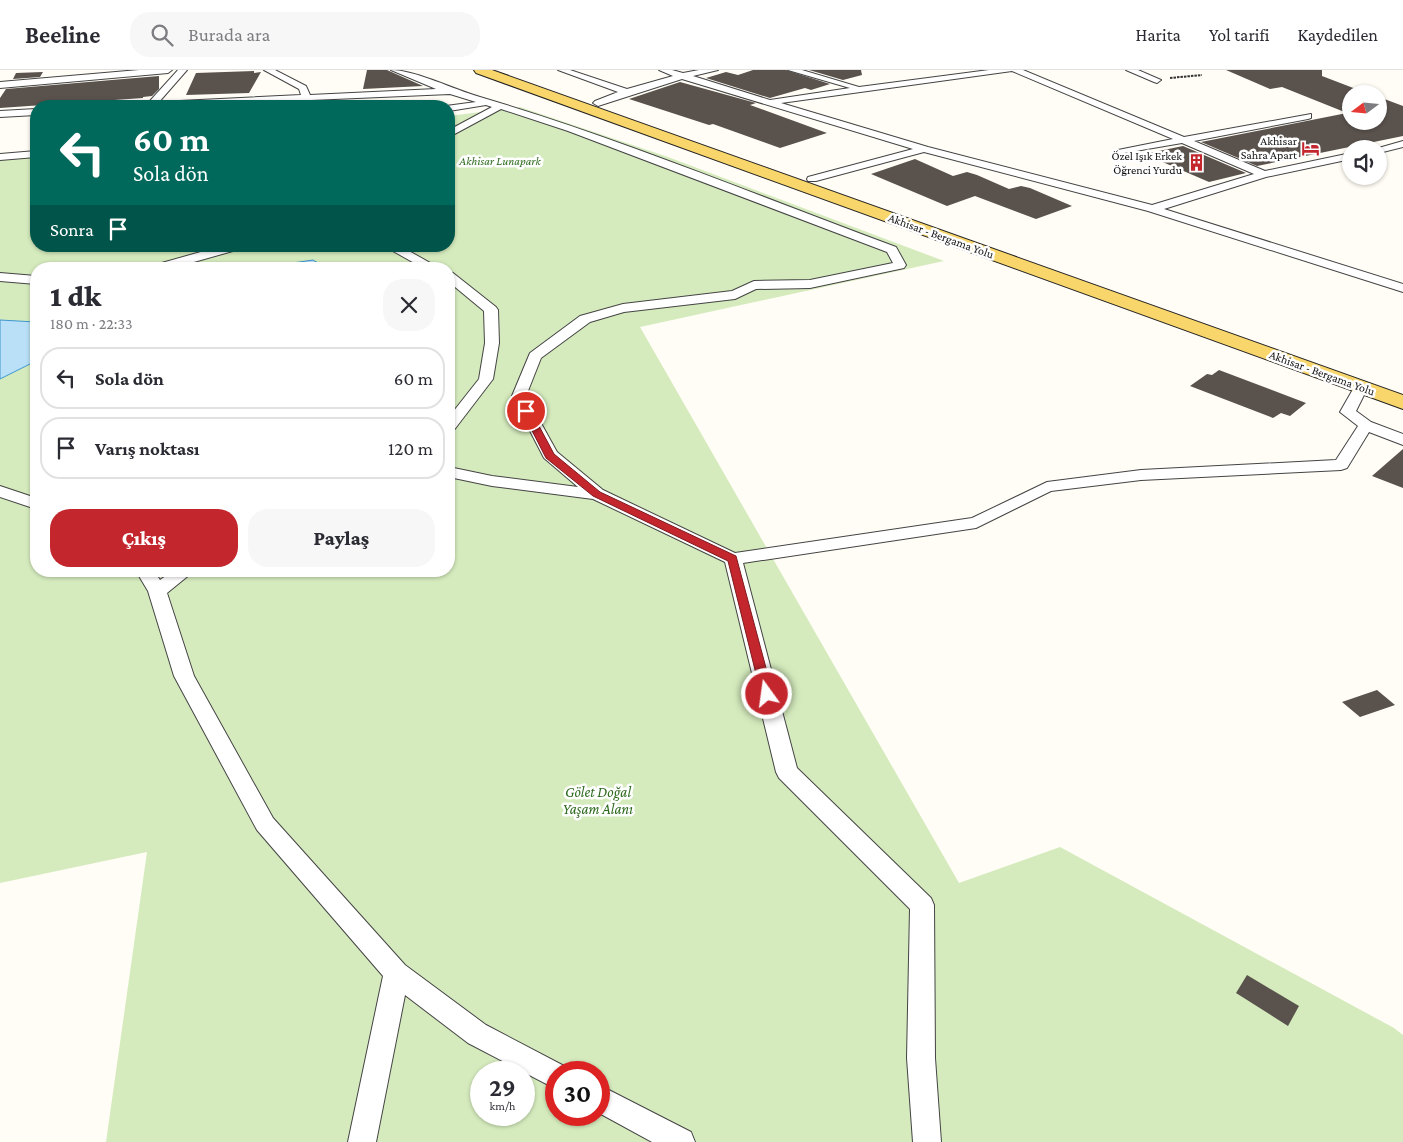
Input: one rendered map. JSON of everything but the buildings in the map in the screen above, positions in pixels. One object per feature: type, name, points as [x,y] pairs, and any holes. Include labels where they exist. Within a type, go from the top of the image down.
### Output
[{"type":"main road","name":"Akhisar - Bergama Yolu","points":[[480,70],[1403,402]]},
{"type":"main road","name":"Akhisar - Bergama Yolu","points":[[504,70],[1403,389]]},
{"type":"street","points":[[63,81],[73,70]]},
{"type":"street","points":[[0,85],[63,81],[168,70]]},
{"type":"street","points":[[156,100],[183,70]]},
{"type":"street","points":[[268,70],[303,88],[307,99]]},
{"type":"street","points":[[395,70],[450,91],[571,129],[892,250],[900,265],[810,284],[754,285],[735,295],[623,308],[585,319],[535,356],[519,396],[550,456],[597,494],[733,559],[976,523],[1047,487],[1141,475],[1341,466],[1366,425]]},
{"type":"street","points":[[562,70],[626,92]]},
{"type":"street","points":[[598,103],[670,72],[714,70]]},
{"type":"street","points":[[792,70],[863,89]]},
{"type":"street","points":[[768,102],[1008,70]]},
{"type":"street","points":[[1016,70],[1264,174]]},
{"type":"street","points":[[1130,70],[1157,80]]},
{"type":"street","points":[[670,72],[924,149],[1152,210],[1403,288]]},
{"type":"street","points":[[276,100],[450,91]]},
{"type":"street","points":[[455,107],[486,103]]},
{"type":"street","points":[[455,131],[500,106]]},
{"type":"street","points":[[0,114],[30,112]]},
{"type":"street","points":[[1122,152],[1308,116]]},
{"type":"street","points":[[1387,148],[1403,144]]},
{"type":"street","points":[[812,179],[924,149]]},
{"type":"street","points":[[0,157],[30,154]]},
{"type":"street","points":[[1152,210],[1264,174],[1342,158]]},
{"type":"street","points":[[180,262],[215,252]]},
{"type":"street","points":[[402,252],[422,262]]},
{"type":"street","points":[[0,277],[30,280]]},
{"type":"street","points":[[455,281],[491,310],[492,343],[486,379],[455,420]]},
{"type":"street","points":[[1361,387],[1348,412],[1366,425],[1403,440]]},
{"type":"street","points":[[455,473],[492,481],[597,494]]},
{"type":"street","points":[[0,491],[30,502]]},
{"type":"street","points":[[733,559],[787,772],[922,904],[921,1058],[928,1142]]},
{"type":"street","points":[[148,577],[157,591],[184,676],[265,824],[396,973],[477,1034],[545,1070]]},
{"type":"street","points":[[157,591],[177,577]]},
{"type":"street","points":[[362,1142],[396,973]]},
{"type":"street","points":[[610,1104],[681,1142]]},
{"type":"path","points":[[1157,80],[1202,75]]},
{"type":"green space","name":"Gölet Doğal Yaşam Alanı","points":[[520,107],[668,157],[944,261],[640,327],[959,883],[1060,847],[1394,1028],[1403,1035],[1403,1142],[106,1142],[147,852],[0,883],[0,159],[30,156],[30,252],[455,252],[455,115]]},
{"type":"water","points":[[313,260],[316,262],[300,262]]},
{"type":"water","points":[[0,320],[30,322],[30,364],[0,379]]},
{"type":"place","name":"Akhisar Sahra Apart","points":[[1311,148]]},
{"type":"place","name":"Özel Işık Erkek Öğrenci Yurdu","points":[[1196,163]]},
{"type":"route","points":[[526,411],[550,456],[597,494],[733,559],[767,694]]},
{"type":"park label","name":"Akhisar Lunapark","points":[[500,161]]}]
